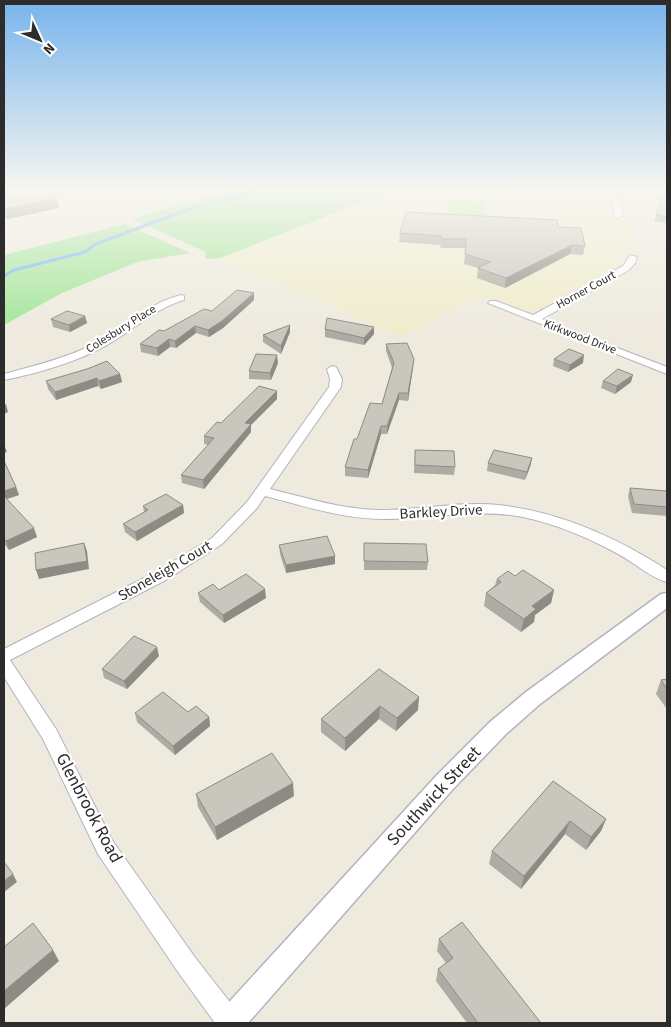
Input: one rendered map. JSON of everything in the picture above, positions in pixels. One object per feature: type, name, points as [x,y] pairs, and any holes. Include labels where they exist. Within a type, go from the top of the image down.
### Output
[{"type":"street","name":"Horner Court","points":[[534,319],[626,268],[631,263],[633,257]]},
{"type":"street","name":"Colesbury Place","points":[[4,378],[92,349],[151,309],[169,300],[182,298]]},
{"type":"street","name":"Kirkwood Drive","points":[[493,303],[667,370]]},
{"type":"street","name":"Stoneleigh Court","points":[[4,656],[161,576],[201,553],[231,529],[252,505],[335,387],[336,379],[332,369]]},
{"type":"street","name":"Barkley Drive","points":[[262,491],[321,506],[369,514],[403,514],[474,508],[522,514],[562,524],[604,541],[667,577]]},
{"type":"street","name":"Southwick Street","points":[[229,1023],[445,782],[498,728],[533,698],[667,599]]},
{"type":"street","name":"Glenbrook Road","points":[[4,664],[50,734],[105,848],[229,1023]]},
{"type":"shaded area","points":[[274,237],[633,237],[634,248],[614,251],[611,255],[619,263],[618,266],[537,311],[523,311],[483,296],[401,336],[220,258]]},
{"type":"green space","points":[[75,237],[154,237],[190,253],[137,262],[62,293],[4,325],[4,255]]},
{"type":"green space","points":[[172,237],[274,237],[220,258],[205,259],[206,252]]},
{"type":"building","points":[[442,237],[583,237],[585,246],[572,245],[506,278],[478,268],[490,262],[465,254],[466,239],[441,239]]},
{"type":"building","points":[[237,290],[254,293],[222,321],[208,330],[195,326],[175,341],[169,339],[157,348],[140,344],[159,330],[164,331],[204,309],[212,311]]},
{"type":"building","points":[[67,311],[85,316],[69,325],[51,319]]},
{"type":"building","points":[[327,318],[374,327],[364,338],[325,329]]},
{"type":"building","points":[[290,325],[281,346],[263,335]]},
{"type":"building","points":[[407,343],[414,359],[408,393],[399,393],[387,426],[381,426],[368,470],[345,467],[354,439],[357,439],[370,403],[382,404],[394,363],[386,344]]},
{"type":"building","points":[[569,349],[584,355],[570,365],[554,359]]},
{"type":"building","points":[[256,354],[277,355],[270,373],[249,371]]},
{"type":"building","points":[[107,361],[120,374],[99,381],[97,378],[55,392],[46,381],[87,369]]},
{"type":"building","points":[[618,369],[633,375],[617,386],[603,381]]},
{"type":"building","points":[[259,386],[277,391],[245,423],[251,424],[203,480],[181,475],[214,438],[204,436],[217,422],[221,423]]},
{"type":"building","points":[[415,450],[454,451],[455,467],[415,465]]},
{"type":"building","points":[[494,450],[532,458],[527,472],[488,463]]},
{"type":"building","points":[[4,461],[16,487],[4,491]]},
{"type":"building","points":[[630,488],[667,491],[667,507],[634,504]]},
{"type":"building","points":[[166,494],[183,505],[135,532],[123,524],[148,510],[143,506]]},
{"type":"building","points":[[4,496],[34,528],[6,541],[4,539]]},
{"type":"building","points":[[327,536],[335,556],[286,565],[279,545]]},
{"type":"building","points":[[84,543],[87,561],[36,570],[35,553]]},
{"type":"building","points":[[364,543],[426,544],[428,562],[364,561]]},
{"type":"building","points":[[523,570],[554,590],[532,606],[536,609],[524,619],[486,593],[501,582],[497,579],[508,571],[515,576]]},
{"type":"building","points":[[246,574],[265,589],[223,615],[198,593],[213,584],[219,590]]},
{"type":"building","points":[[134,636],[157,647],[124,681],[102,669]]},
{"type":"building","points":[[379,669],[419,697],[397,718],[380,706],[345,738],[321,719]]},
{"type":"building","points":[[667,679],[667,689],[661,680]]},
{"type":"building","points":[[163,692],[188,712],[196,706],[209,717],[173,746],[135,713]]},
{"type":"building","points":[[272,753],[293,783],[215,827],[196,794]]},
{"type":"building","points":[[553,781],[606,819],[591,837],[570,821],[524,876],[492,851]]},
{"type":"building","points":[[4,862],[13,874],[4,881]]},
{"type":"building","points":[[462,922],[541,1023],[478,1023],[438,969],[453,958],[439,939]]},
{"type":"building","points":[[33,923],[53,950],[4,991],[4,947]]},
{"type":"waterway","points":[[4,276],[14,270],[85,252],[96,244],[115,237]]}]
